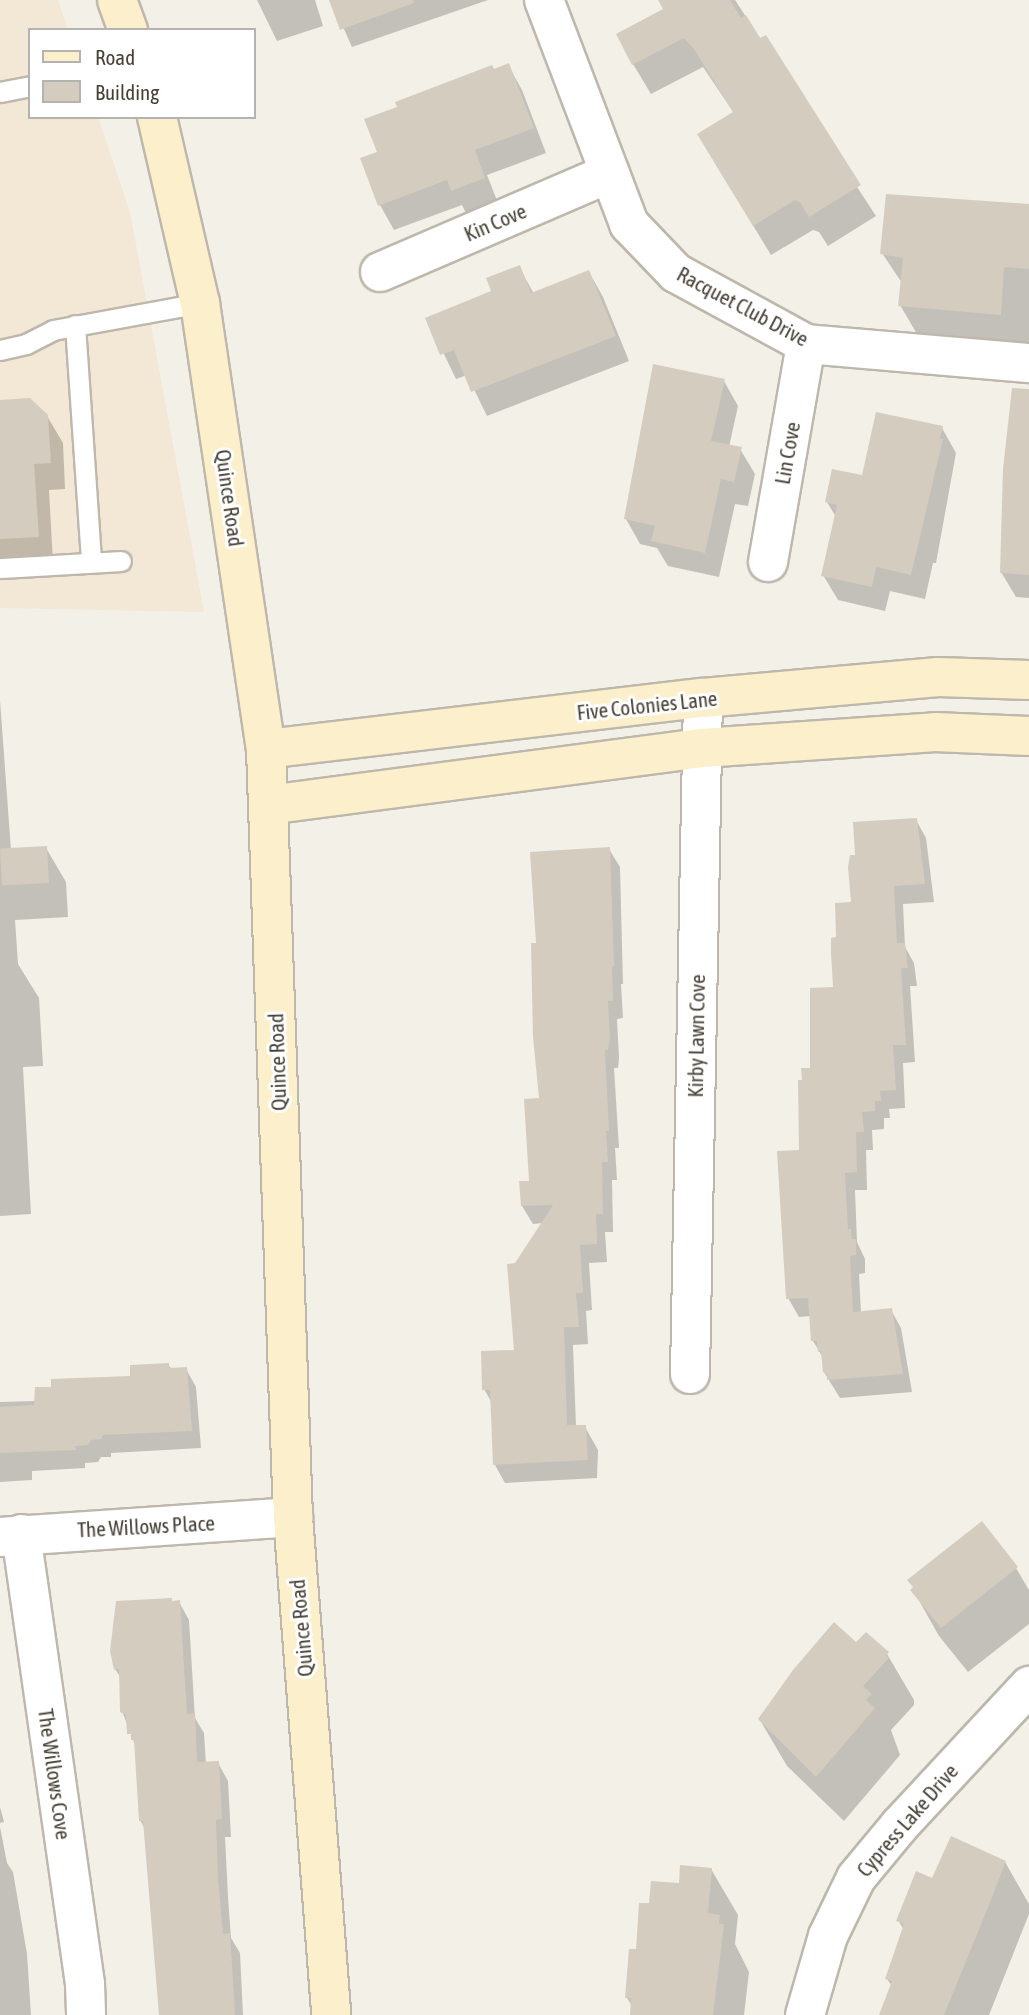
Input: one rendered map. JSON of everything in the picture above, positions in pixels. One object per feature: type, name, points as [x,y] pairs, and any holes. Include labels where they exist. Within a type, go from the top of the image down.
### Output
[{"type":"main road","points":[[117,0],[127,28]]},
{"type":"main road","name":"Quince Road","points":[[157,119],[200,303],[266,749],[293,1517],[331,2015]]},
{"type":"main road","points":[[935,732],[938,677]]},
{"type":"main road","name":"Five Colonies Lane","points":[[266,749],[703,698],[938,677],[1029,680]]},
{"type":"main road","points":[[268,805],[702,748],[935,732],[1029,736]]},
{"type":"street","name":"Racquet Club Drive","points":[[544,0],[629,224],[676,273],[806,344],[1029,363]]},
{"type":"street","name":"Kin Cove","points":[[380,272],[610,173]]},
{"type":"street","name":"Lin Cove","points":[[768,562],[806,344]]},
{"type":"street","name":"Kirby Lawn Cove","points":[[690,1374],[703,698]]},
{"type":"street","name":"The Willows Place","points":[[10,1535],[293,1517]]},
{"type":"street","name":"The Willows Cove","points":[[10,1535],[85,1984],[86,2015]]},
{"type":"street","name":"Cypress Lake Drive","points":[[805,2015],[828,1936],[856,1878],[900,1825],[1029,1686]]},
{"type":"lane","points":[[0,92],[28,86]]},
{"type":"lane","points":[[0,350],[26,344],[46,332],[75,325],[200,303]]},
{"type":"lane","points":[[75,325],[91,562]]},
{"type":"lane","points":[[0,568],[121,561]]},
{"type":"shaded area","points":[[0,0],[58,0],[67,28],[28,28],[28,119],[99,119],[130,212],[204,612],[0,608]]},
{"type":"building","points":[[329,0],[413,0],[414,3],[340,30]]},
{"type":"building","points":[[658,0],[730,0],[741,18],[746,15],[760,38],[766,35],[861,185],[809,217],[800,202],[795,200],[753,226],[697,134],[733,112],[694,49],[684,38],[632,65],[616,34],[663,9]]},
{"type":"building","points":[[509,63],[534,128],[475,150],[485,178],[451,191],[447,180],[378,206],[360,158],[377,152],[364,119],[397,107],[395,102],[492,65],[494,69]]},
{"type":"building","points":[[886,194],[1029,204],[1029,269],[1004,267],[1001,315],[898,306],[903,258],[880,254]]},
{"type":"building","points":[[520,265],[531,293],[589,270],[616,336],[471,392],[454,350],[440,355],[425,318],[491,291],[486,278]]},
{"type":"building","points":[[653,364],[725,379],[711,441],[742,447],[734,482],[721,479],[705,553],[651,541],[655,526],[624,519]]},
{"type":"building","points":[[1012,388],[1029,389],[1029,575],[1000,573],[1003,469]]},
{"type":"building","points":[[30,398],[48,415],[51,463],[34,464],[39,537],[0,539],[0,400]]},
{"type":"building","points":[[876,412],[943,426],[940,439],[943,439],[911,575],[876,567],[872,587],[821,576],[837,505],[825,502],[832,469],[862,475]]},
{"type":"building","points":[[917,818],[925,884],[894,886],[897,943],[905,943],[908,968],[901,968],[906,1045],[893,1045],[896,1090],[880,1091],[881,1101],[875,1101],[875,1111],[862,1112],[864,1132],[856,1132],[857,1172],[845,1173],[848,1229],[851,1229],[852,1239],[856,1239],[856,1255],[850,1256],[853,1312],[892,1308],[903,1374],[827,1380],[817,1341],[811,1341],[808,1298],[786,1299],[777,1151],[799,1150],[798,1080],[802,1080],[801,1068],[810,1068],[810,988],[833,987],[831,938],[836,937],[835,903],[851,902],[848,867],[850,855],[855,855],[853,822]]},
{"type":"building","points":[[47,846],[49,883],[2,885],[0,848]]},
{"type":"building","points":[[610,847],[614,967],[612,966],[613,1001],[608,1001],[610,1038],[608,1050],[605,1050],[608,1162],[602,1162],[603,1214],[596,1214],[597,1244],[580,1245],[583,1293],[576,1293],[579,1327],[564,1327],[567,1425],[586,1425],[588,1460],[493,1465],[490,1390],[482,1390],[481,1351],[514,1350],[507,1264],[515,1263],[553,1205],[521,1206],[519,1181],[529,1181],[524,1099],[539,1098],[533,1037],[531,943],[536,943],[530,852]]},
{"type":"building","points":[[169,1363],[169,1368],[187,1367],[192,1431],[102,1435],[102,1439],[91,1440],[88,1445],[75,1446],[76,1450],[0,1453],[0,1407],[34,1405],[35,1387],[51,1387],[51,1379],[130,1376],[130,1365]]},
{"type":"building","points":[[982,1521],[1018,1567],[941,1628],[910,1590],[913,1587],[907,1580]]},
{"type":"building","points":[[172,1598],[172,1601],[180,1600],[187,1714],[195,1713],[197,1762],[219,1761],[222,1819],[216,1820],[218,1878],[223,1934],[230,1933],[235,2015],[159,2015],[143,1821],[139,1821],[134,1740],[131,1740],[131,1734],[127,1734],[126,1715],[120,1712],[119,1669],[114,1670],[110,1651],[116,1601]]},
{"type":"building","points":[[834,1622],[856,1642],[866,1632],[889,1652],[886,1656],[889,1658],[863,1686],[872,1694],[866,1700],[875,1708],[816,1777],[758,1719],[793,1670]]},
{"type":"building","points":[[951,1836],[1006,1861],[989,1905],[944,2015],[879,2015],[892,1981],[885,1979],[904,1924],[896,1921],[916,1871],[932,1878]]},
{"type":"building","points":[[680,1865],[712,1868],[708,1913],[720,1915],[719,1924],[724,1924],[713,2015],[630,2015],[631,1998],[625,1998],[629,1949],[636,1949],[639,1903],[649,1903],[651,1881],[679,1883]]}]
